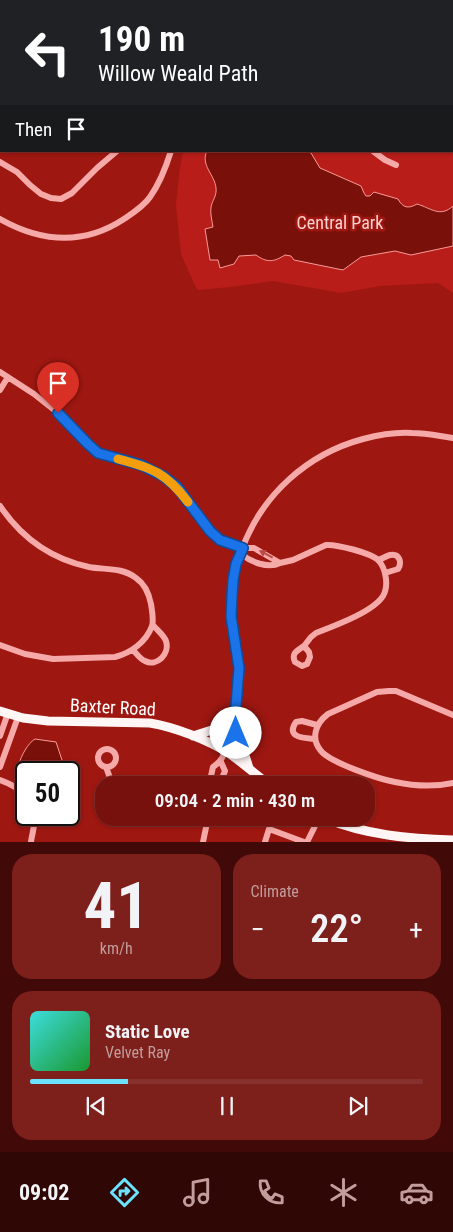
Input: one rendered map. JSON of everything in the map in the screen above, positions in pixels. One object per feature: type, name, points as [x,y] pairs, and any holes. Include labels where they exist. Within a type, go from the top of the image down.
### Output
[{"type":"main road","name":"Baxter Road","points":[[4,712],[18,717],[48,721],[150,723],[167,727],[194,736],[225,751],[259,776]]},
{"type":"main road","points":[[194,736],[218,728],[234,718],[236,733],[249,768]]},
{"type":"main road","points":[[348,826],[401,839],[453,841]]},
{"type":"street","points":[[0,162],[17,172],[41,194],[61,199],[72,193],[116,152]]},
{"type":"street","points":[[0,219],[11,226],[32,234],[61,238],[87,236],[113,226],[136,211],[150,198],[163,175],[171,152]]},
{"type":"street","points":[[374,152],[396,165]]},
{"type":"street","points":[[0,372],[34,394],[58,413],[98,453],[141,465],[163,476],[177,487],[210,531],[220,540],[242,551],[248,560],[255,563],[272,565],[293,560],[332,544],[373,556],[378,560],[385,573],[387,587],[379,601],[360,614],[316,633],[311,636],[304,646]]},
{"type":"street","points":[[0,390],[8,377]]},
{"type":"street","points":[[211,776],[213,767],[221,762],[225,751],[236,706],[239,668],[233,634],[231,606],[236,564],[253,524],[263,508],[291,477],[309,463],[334,449],[363,439],[410,433],[453,438]]},
{"type":"street","points":[[0,506],[21,532],[53,554],[68,561],[89,566],[117,569],[136,578],[144,586],[153,612],[152,625],[144,640],[132,650],[115,657],[53,659],[25,654],[0,645]]},
{"type":"street","points":[[242,551],[254,548],[280,562]]},
{"type":"street","points":[[378,560],[391,555],[399,559],[400,565],[398,569],[385,573]]},
{"type":"street","points":[[132,650],[148,662],[160,660],[164,656],[167,647],[166,641],[152,625]]},
{"type":"street","points":[[453,715],[396,691],[377,692],[328,714],[322,718],[315,732],[317,745],[322,752],[328,757],[364,773],[394,782],[410,784],[435,785],[453,783]]},
{"type":"street","points":[[0,736],[4,712]]},
{"type":"street","points":[[0,767],[18,717]]},
{"type":"street","points":[[315,738],[296,736],[293,728],[296,722],[302,720],[317,725]]},
{"type":"street","points":[[221,762],[225,771],[223,776]]},
{"type":"street","points":[[106,767],[109,776]]},
{"type":"street","points":[[0,780],[15,786]]},
{"type":"street","points":[[31,842],[34,826]]},
{"type":"street","points":[[203,842],[206,826]]},
{"type":"street","points":[[264,842],[269,829],[305,842],[314,826]]},
{"type":"green space","name":"Central Park","points":[[183,152],[453,152],[453,293],[438,283],[380,286],[341,293],[273,281],[197,290],[181,254],[176,205]]},
{"type":"shaded area","points":[[207,152],[309,152],[320,168],[361,186],[366,196],[370,196],[374,192],[398,199],[406,207],[417,204],[440,212],[448,210],[453,206],[453,246],[411,255],[395,251],[361,257],[343,270],[294,260],[291,256],[285,255],[270,261],[256,255],[239,256],[234,264],[220,268],[218,260],[210,260],[205,229],[213,227],[211,209],[216,191],[205,156]]},
{"type":"shaded area","points":[[35,739],[56,742],[62,761],[20,761],[30,743]]},
{"type":"slow traffic","points":[[118,459],[141,465],[163,476],[177,487],[188,502]]},
{"type":"route","points":[[58,413],[98,453],[141,465],[163,476],[177,487],[210,531],[220,540],[243,548],[236,564],[233,580],[231,616],[239,668],[234,718],[236,733]]}]
